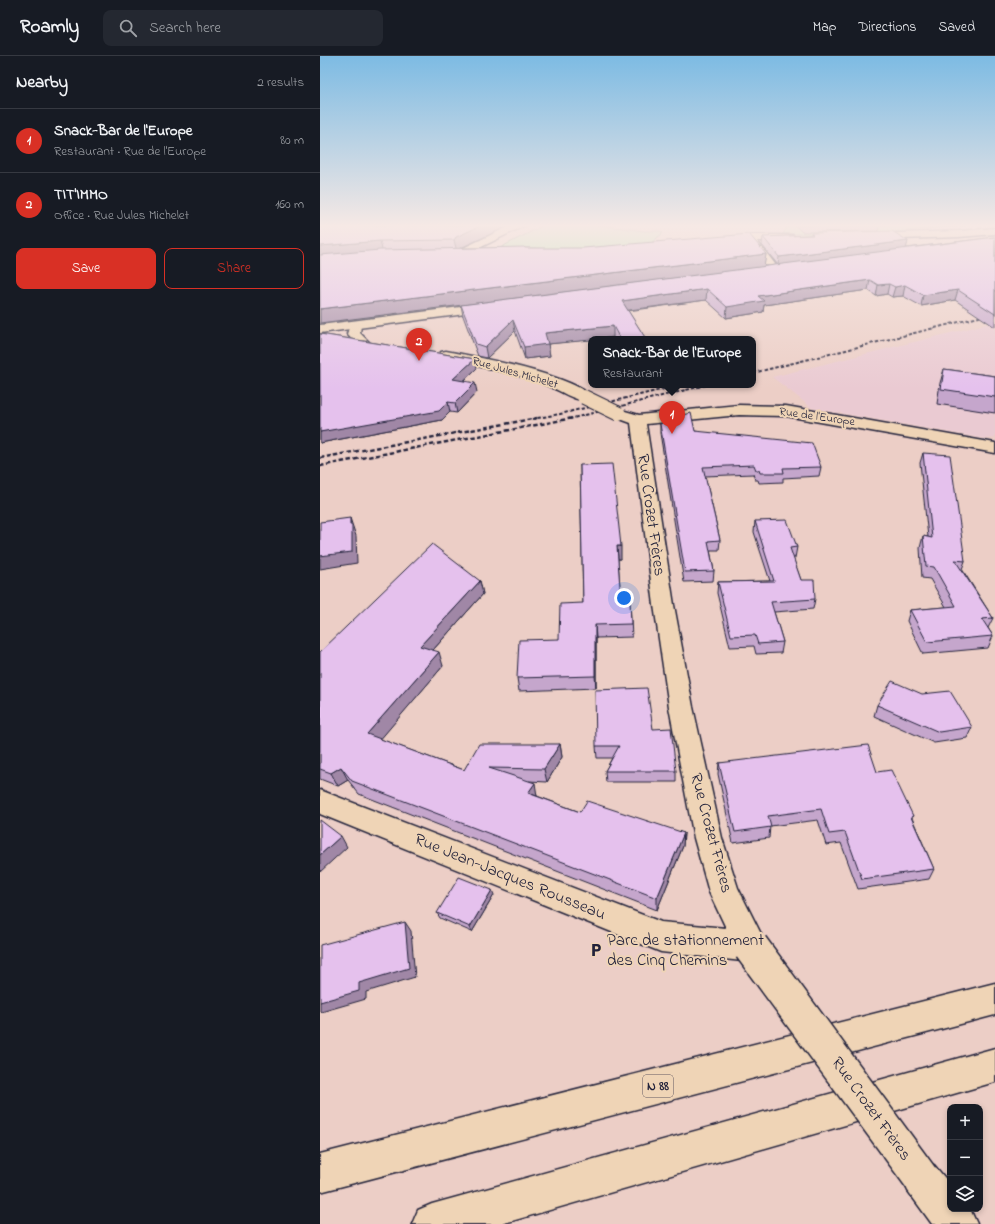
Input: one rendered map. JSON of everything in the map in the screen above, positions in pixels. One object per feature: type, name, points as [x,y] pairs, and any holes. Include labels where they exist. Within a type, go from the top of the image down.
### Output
[{"type":"main road","points":[[320,329],[501,306]]},
{"type":"main road","points":[[355,325],[353,334],[362,342]]},
{"type":"main road","points":[[320,338],[377,345]]},
{"type":"main road","name":"Rue Jules Michelet","points":[[435,354],[456,357],[534,376],[574,392],[628,417]]},
{"type":"main road","name":"Rue de l'Europe","points":[[628,417],[738,410],[786,411],[995,448]]},
{"type":"main road","name":"Rue Crozet Frères","points":[[628,417],[664,606],[681,707],[708,838],[724,892],[751,946],[921,1178],[957,1224]]},
{"type":"main road","name":"Rue Jean-Jacques Rousseau","points":[[320,802],[661,937],[751,946]]},
{"type":"main road","name":"N 88","points":[[320,1173],[995,999]]},
{"type":"main road","points":[[432,1224],[995,1066]]},
{"type":"shaded area","points":[[995,322],[995,438],[986,439],[812,408],[772,377]]},
{"type":"building","points":[[320,280],[559,280],[320,309]]},
{"type":"building","points":[[661,280],[995,280],[995,314],[958,290],[923,295],[905,285],[895,287],[889,284],[878,285],[870,280],[758,296],[764,301],[727,307],[707,289],[622,301],[644,336],[618,336],[613,326],[545,333],[548,344],[524,347],[513,320],[485,347],[476,344],[461,305]]},
{"type":"building","points":[[320,334],[475,359],[453,379],[475,383],[455,403],[448,402],[439,411],[320,432]]},
{"type":"building","points":[[944,369],[995,376],[995,397],[941,389]]},
{"type":"building","points":[[691,413],[695,431],[812,443],[821,467],[783,468],[784,473],[760,473],[759,470],[756,470],[754,465],[703,467],[720,540],[708,541],[714,571],[685,572],[660,424],[664,422],[664,419]]},
{"type":"building","points":[[923,453],[950,455],[965,561],[955,560],[993,618],[982,619],[993,636],[927,642],[910,610],[956,606],[934,567],[926,566],[923,536],[932,538]]},
{"type":"building","points":[[612,464],[621,546],[617,546],[621,601],[630,601],[631,624],[595,625],[595,676],[517,678],[519,640],[559,639],[560,604],[583,603],[580,465]]},
{"type":"building","points":[[350,518],[350,525],[352,525],[352,552],[320,556],[320,522]]},
{"type":"building","points":[[787,520],[797,547],[790,548],[801,580],[814,580],[815,599],[771,602],[783,642],[758,644],[755,635],[731,636],[718,582],[774,581],[755,521]]},
{"type":"building","points":[[432,544],[480,581],[420,646],[439,652],[367,734],[464,770],[479,744],[560,744],[544,769],[489,768],[535,783],[528,793],[580,812],[587,801],[684,833],[657,898],[352,781],[341,767],[331,773],[320,769],[320,652]]},
{"type":"building","points":[[892,681],[922,694],[950,691],[972,727],[939,732],[877,705]]},
{"type":"building","points":[[647,688],[653,729],[671,728],[676,771],[605,771],[619,746],[596,746],[595,690]]},
{"type":"building","points":[[868,745],[877,772],[891,770],[913,816],[911,817],[934,869],[862,879],[845,832],[829,834],[821,809],[768,816],[771,827],[735,832],[719,763]]},
{"type":"building","points":[[320,820],[341,836],[320,855]]},
{"type":"building","points":[[459,877],[492,890],[470,927],[437,913]]},
{"type":"building","points":[[405,922],[409,968],[359,983],[359,991],[320,1002],[320,945]]},
{"type":"railway","points":[[756,372],[995,313]]},
{"type":"railway","points":[[532,419],[560,414],[668,388]]},
{"type":"railway","points":[[569,419],[694,388]]},
{"type":"railway","points":[[320,458],[537,418]]},
{"type":"railway","points":[[320,466],[573,418]]},
{"type":"place","name":"TIT'IMMO","points":[[419,361]]},
{"type":"place","name":"Snack-Bar de l'Europe","points":[[672,434]]},
{"type":"place","name":"Parc de stationnement des Cinq Chemins","points":[[596,950]]}]
